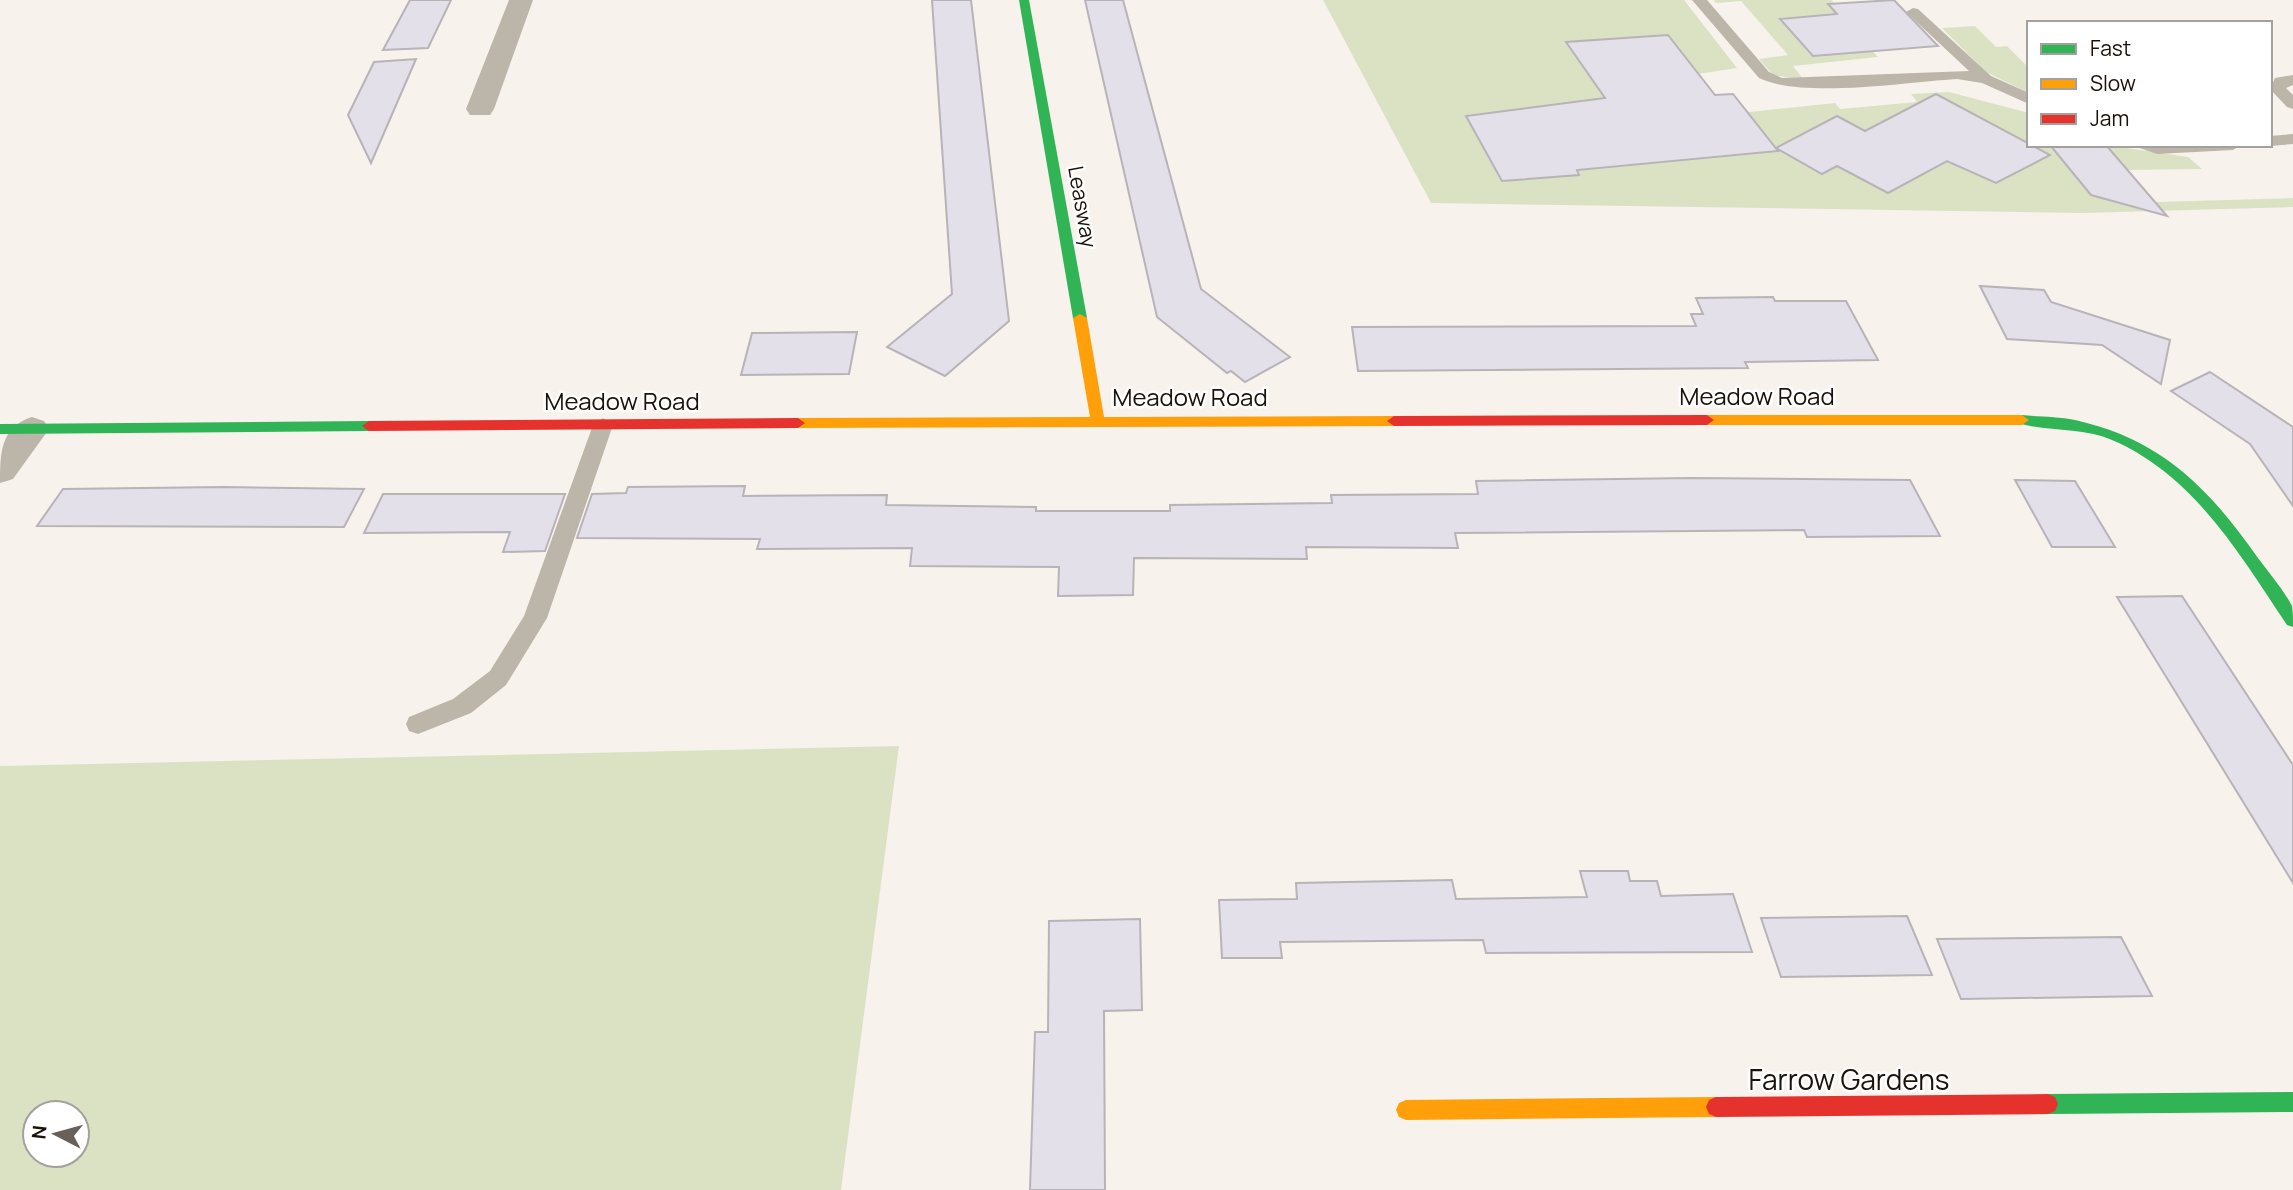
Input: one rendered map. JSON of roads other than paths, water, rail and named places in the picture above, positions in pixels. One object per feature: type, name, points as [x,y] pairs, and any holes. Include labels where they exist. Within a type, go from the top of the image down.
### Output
[{"type":"street","points":[[480,109],[521,0]]},
{"type":"street","name":"Leasway","points":[[1024,0],[1098,421]]},
{"type":"street","name":"Meadow Road","points":[[16,429],[1098,421],[2055,420],[2127,438],[2179,470],[2243,549],[2293,621]]},
{"type":"street","points":[[0,470],[16,429]]},
{"type":"street","name":"Farrow Gardens","points":[[1406,1110],[2293,1102]]},
{"type":"lane","points":[[1699,0],[1764,75],[1779,82],[1803,84],[1930,74],[1986,79]]},
{"type":"lane","points":[[1913,12],[1986,79],[2027,98]]},
{"type":"lane","points":[[2293,80],[2281,81],[2278,89],[2293,104]]},
{"type":"lane","points":[[2272,141],[2293,139]]},
{"type":"lane","points":[[2148,147],[2195,147]]},
{"type":"lane","points":[[418,724],[461,706],[498,678],[528,630],[535,618],[603,425]]}]
